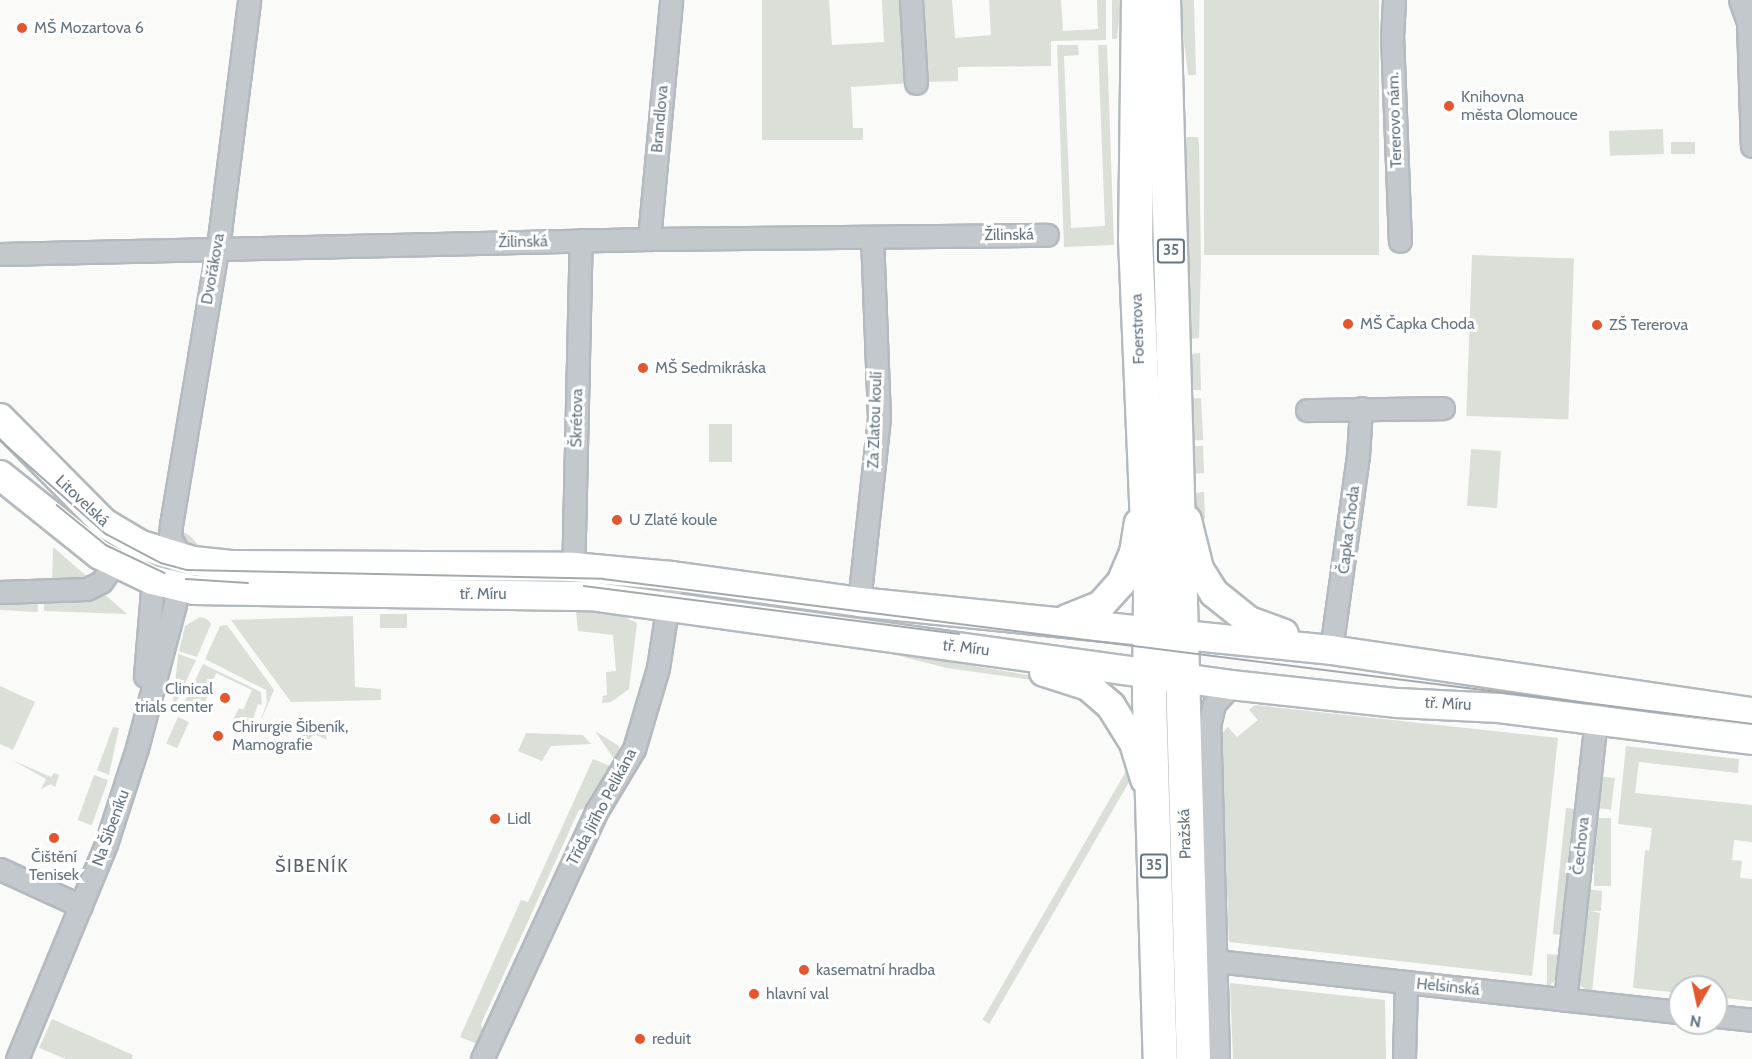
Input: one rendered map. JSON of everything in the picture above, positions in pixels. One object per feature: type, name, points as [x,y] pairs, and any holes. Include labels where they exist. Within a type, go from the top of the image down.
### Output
[{"type":"main road","name":"Foerstrova","points":[[1138,0],[1135,238],[1146,470],[1149,653]]},
{"type":"main road","name":"35","points":[[1163,0],[1182,621]]},
{"type":"main road","name":"Litovelská","points":[[0,418],[92,514],[116,532],[170,549]]},
{"type":"main road","points":[[1048,622],[1090,612],[1121,583],[1136,545],[1146,470]]},
{"type":"main road","name":"Litovelská","points":[[0,475],[71,534],[115,563],[165,583]]},
{"type":"main road","points":[[1179,486],[1195,555],[1214,593],[1249,621],[1331,650]]},
{"type":"main road","name":"tř. Míru","points":[[170,549],[229,565],[573,567],[672,576],[859,602],[1048,622],[1149,653],[1182,678],[1231,686],[1398,703],[1597,706],[1752,712]]},
{"type":"main road","name":"tř. Míru","points":[[165,583],[216,592],[573,595],[668,605],[869,636],[1149,653],[1182,621],[1331,650],[1396,660],[1752,740]]},
{"type":"main road","name":"Pražská","points":[[1182,621],[1193,1059]]},
{"type":"main road","points":[[869,636],[934,656],[1046,672],[1088,686],[1111,706],[1134,743],[1152,818]]},
{"type":"main road","name":"Pražská","points":[[1149,653],[1160,1059]]},
{"type":"street","name":"Dvořákova","points":[[165,583],[216,249],[249,0]]},
{"type":"street","name":"Brandlova","points":[[649,239],[671,0]]},
{"type":"street","points":[[911,0],[916,83]]},
{"type":"street","name":"Tererovo nám.","points":[[1394,0],[1392,35],[1400,241]]},
{"type":"street","points":[[1740,0],[1748,22],[1752,146]]},
{"type":"street","name":"Žilinská","points":[[0,254],[581,240],[1047,235]]},
{"type":"street","name":"Za Zlatou koulí","points":[[859,602],[879,418],[872,237]]},
{"type":"street","name":"Škrétova","points":[[573,595],[581,240]]},
{"type":"street","name":"Čapka Choda","points":[[1331,650],[1358,456],[1361,408]]},
{"type":"street","points":[[1307,410],[1443,408]]},
{"type":"street","points":[[0,592],[87,589],[101,582],[115,563]]},
{"type":"street","name":"Třída Jiřího Pelikána","points":[[482,1059],[596,812],[634,749],[658,668],[672,576]]},
{"type":"street","name":"Na Šibeníku","points":[[17,1059],[81,906],[124,791],[143,718],[165,583]]},
{"type":"street","name":"Pražská","points":[[1218,1059],[1209,719],[1214,704],[1231,686]]},
{"type":"street","name":"Čechova","points":[[1564,1000],[1597,706]]},
{"type":"street","points":[[0,868],[81,906]]},
{"type":"street","name":"Helsinská","points":[[1216,962],[1668,1011]]},
{"type":"street","points":[[1404,1059],[1406,982]]},
{"type":"street","points":[[1728,1017],[1752,1020]]},
{"type":"shaded area","points":[[762,0],[829,0],[832,45],[884,42],[882,0],[905,0],[910,83],[851,87],[853,128],[863,128],[863,140],[762,140]]},
{"type":"shaded area","points":[[918,0],[952,0],[955,38],[991,35],[989,0],[1061,0],[1063,31],[1098,29],[1097,0],[1106,0],[1106,40],[1051,41],[1051,66],[958,67],[958,81],[924,82]]},
{"type":"shaded area","points":[[1112,0],[1121,0],[1117,39],[1112,39]]},
{"type":"shaded area","points":[[1179,0],[1194,0],[1196,75],[1188,75]]},
{"type":"shaded area","points":[[1204,0],[1379,0],[1379,255],[1204,255]]},
{"type":"shaded area","points":[[1057,45],[1078,45],[1079,55],[1064,56],[1071,228],[1105,226],[1098,45],[1107,45],[1114,245],[1064,247]]},
{"type":"shaded area","points":[[1663,129],[1664,154],[1610,156],[1609,131]]},
{"type":"shaded area","points":[[1186,137],[1198,137],[1199,143],[1201,259],[1199,338],[1185,339]]},
{"type":"shaded area","points":[[1671,142],[1695,142],[1695,154],[1671,154]]},
{"type":"shaded area","points":[[1472,255],[1574,259],[1568,419],[1466,416]]},
{"type":"shaded area","points":[[1200,353],[1201,390],[1187,390],[1188,354]]},
{"type":"shaded area","points":[[1201,398],[1203,440],[1191,441],[1189,399]]},
{"type":"shaded area","points":[[709,424],[732,424],[732,462],[709,462]]},
{"type":"shaded area","points":[[1192,446],[1203,446],[1204,473],[1189,474]]},
{"type":"shaded area","points":[[1471,449],[1501,451],[1497,508],[1467,506]]},
{"type":"shaded area","points":[[1204,492],[1205,518],[1196,528],[1191,493]]},
{"type":"shaded area","points":[[180,531],[189,535],[203,550],[185,544]]},
{"type":"shaded area","points":[[53,547],[90,579],[52,586]]},
{"type":"shaded area","points":[[103,593],[127,614],[44,611],[44,604],[93,598]]},
{"type":"shaded area","points":[[0,602],[38,604],[38,612],[0,610]]},
{"type":"shaded area","points":[[576,611],[616,613],[637,623],[629,689],[611,702],[602,703],[603,696],[607,695],[606,672],[616,671],[613,635],[578,631]]},
{"type":"shaded area","points":[[380,614],[407,614],[407,628],[380,628]]},
{"type":"shaded area","points":[[353,616],[355,687],[381,689],[381,700],[291,702],[231,620]]},
{"type":"shaded area","points":[[200,617],[207,619],[211,624],[197,657],[179,651],[185,626]]},
{"type":"shaded area","points":[[227,625],[274,690],[254,737],[267,703],[266,690],[205,659],[220,626]]},
{"type":"shaded area","points":[[872,649],[1034,676],[1089,701],[1047,682],[947,668]]},
{"type":"shaded area","points":[[178,654],[196,660],[172,711],[178,656]]},
{"type":"shaded area","points":[[203,664],[261,692],[262,705],[258,704],[250,728],[233,720],[239,708],[243,710],[252,690],[216,673],[201,713],[183,705]]},
{"type":"shaded area","points":[[0,686],[35,702],[13,750],[0,744]]},
{"type":"shaded area","points":[[1255,705],[1558,738],[1532,976],[1229,942],[1221,734],[1228,727],[1237,737],[1258,720],[1249,710]]},
{"type":"shaded area","points":[[178,717],[189,722],[177,748],[166,743]]},
{"type":"shaded area","points":[[113,727],[119,728],[109,775],[97,770]]},
{"type":"shaded area","points":[[304,727],[324,727],[327,740],[314,734],[304,746],[295,743]]},
{"type":"shaded area","points":[[595,731],[619,746],[619,761],[614,759]]},
{"type":"shaded area","points":[[526,733],[583,735],[591,744],[551,746],[542,761],[518,751]]},
{"type":"shaded area","points":[[1626,746],[1739,759],[1738,773],[1639,762],[1635,793],[1752,805],[1752,842],[1734,840],[1732,860],[1742,861],[1740,878],[1752,879],[1752,1001],[1728,998],[1728,975],[1668,975],[1668,992],[1633,988],[1645,850],[1649,851],[1652,828],[1618,824]]},
{"type":"shaded area","points":[[593,759],[615,768],[590,807],[579,810],[481,1024],[485,1036],[480,1045],[460,1037],[521,900],[528,902]]},
{"type":"shaded area","points":[[12,760],[51,777],[54,773],[59,775],[55,787],[51,784],[41,789],[46,779]]},
{"type":"shaded area","points":[[1129,766],[1136,770],[989,1024],[983,1020]]},
{"type":"shaded area","points":[[94,775],[108,780],[92,825],[78,820]]},
{"type":"shaded area","points":[[1598,776],[1615,778],[1611,810],[1594,808]]},
{"type":"shaded area","points":[[1566,808],[1576,809],[1563,935],[1553,934]]},
{"type":"shaded area","points":[[1594,818],[1611,818],[1611,886],[1594,886]]},
{"type":"shaded area","points":[[1586,889],[1602,891],[1601,911],[1590,911],[1600,913],[1592,993],[1577,984]]},
{"type":"shaded area","points":[[1547,954],[1560,955],[1556,980],[1547,987]]},
{"type":"shaded area","points":[[1230,983],[1385,1000],[1386,1059],[1233,1059]]},
{"type":"shaded area","points":[[52,1019],[133,1055],[132,1059],[66,1059],[39,1048]]},
{"type":"tram line","points":[[0,440],[106,534],[161,563],[187,570],[603,579],[1752,724]]},
{"type":"tram line","points":[[57,505],[106,545],[165,573]]},
{"type":"tram line","points":[[186,579],[248,583]]},
{"type":"tram line","points":[[584,586],[959,634]]},
{"type":"place","name":"MŠ Mozartova 6","points":[[22,28]]},
{"type":"place","name":"Knihovna města Olomouce","points":[[1449,106]]},
{"type":"place","name":"MŠ Čapka Choda","points":[[1348,324]]},
{"type":"place","name":"ZŠ Tererova","points":[[1597,325]]},
{"type":"place","name":"MŠ Sedmikráska","points":[[643,368]]},
{"type":"place","name":"U Zlaté koule","points":[[617,520]]},
{"type":"place","name":"Clinical trials center","points":[[225,698]]},
{"type":"place","name":"Chirurgie Šibeník, Mamografie","points":[[218,736]]},
{"type":"place","name":"Lidl","points":[[495,819]]},
{"type":"place","name":"Čištění Tenisek","points":[[54,838]]},
{"type":"place","name":"kasematní hradba","points":[[804,970]]},
{"type":"place","name":"hlavní val","points":[[754,994]]},
{"type":"place","name":"reduit","points":[[640,1039]]},
{"type":"district","name":"ŠIBENÍK","points":[[312,866]]}]
